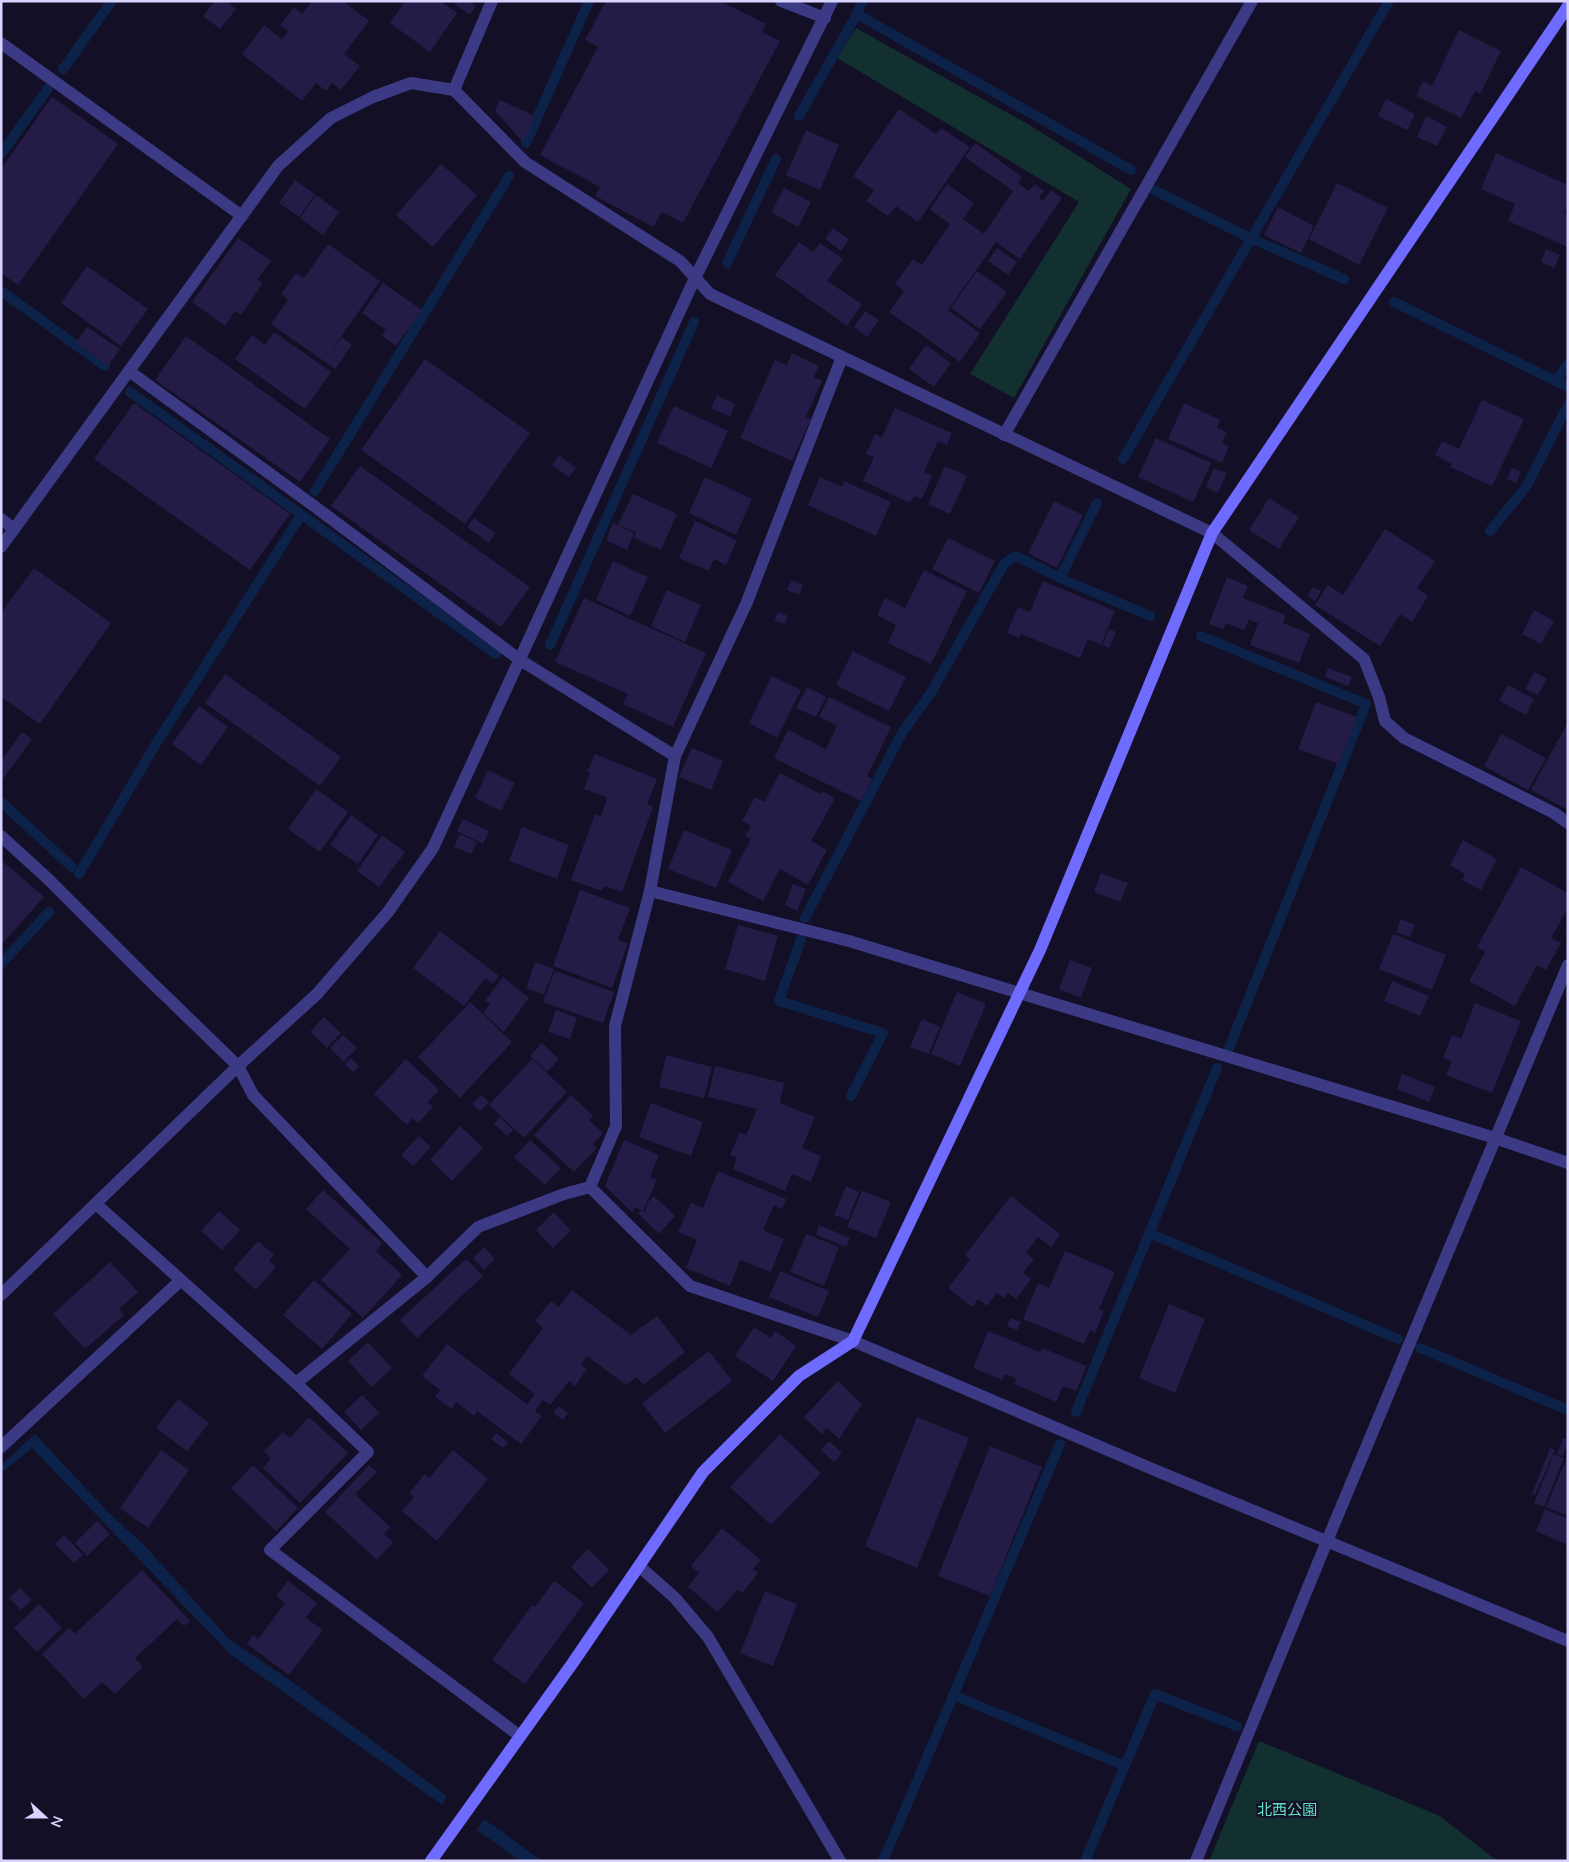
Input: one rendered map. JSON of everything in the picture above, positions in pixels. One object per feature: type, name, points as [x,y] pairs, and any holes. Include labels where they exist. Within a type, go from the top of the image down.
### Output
[{"type":"street","points":[[454,90],[492,1]]},
{"type":"street","points":[[781,1],[825,18]]},
{"type":"street","points":[[1,1295],[238,1066],[317,994],[388,912],[433,848],[695,278],[832,1]]},
{"type":"street","points":[[1004,435],[1252,1]]},
{"type":"street","points":[[431,1861],[703,1472],[799,1376],[853,1341],[1040,950],[1212,533],[1568,6]]},
{"type":"street","points":[[1,42],[242,216]]},
{"type":"street","points":[[1,547],[278,166],[331,118],[373,97],[411,83],[454,90],[525,162],[680,261],[710,294],[1212,533],[1364,659],[1379,697],[1384,721],[1404,738],[1554,813],[1568,823]]},
{"type":"street","points":[[590,1187],[616,1126],[615,1026],[650,891],[675,756],[747,602],[842,357]]},
{"type":"street","points":[[128,371],[314,506],[520,660],[675,756]]},
{"type":"street","points":[[1,519],[14,529]]},
{"type":"street","points":[[1,836],[47,878],[238,1066],[253,1095],[427,1277]]},
{"type":"street","points":[[650,891],[849,941],[1495,1138],[1568,1163]]},
{"type":"street","points":[[1196,1861],[1327,1541],[1568,965]]},
{"type":"street","points":[[296,1383],[427,1277],[478,1227],[564,1194],[590,1187]]},
{"type":"street","points":[[590,1187],[690,1286],[853,1341],[1157,1471],[1568,1641]]},
{"type":"street","points":[[96,1204],[296,1383],[368,1452],[270,1550],[520,1736]]},
{"type":"street","points":[[1,1447],[181,1280]]},
{"type":"street","points":[[639,1566],[675,1598],[708,1637],[840,1861]]},
{"type":"green space","points":[[856,28],[1031,126],[1131,189],[1014,398],[970,374],[1079,202],[837,58]]},
{"type":"green space","name":"北西公園","points":[[1259,1741],[1440,1816],[1497,1861],[1209,1861]]},
{"type":"water","points":[[35,1434],[109,1513],[144,1545],[229,1639],[297,1685],[447,1796],[442,1805],[230,1654],[32,1448],[1,1473],[1,1465]]},
{"type":"water","points":[[484,1819],[542,1861],[520,1861],[477,1830]]},
{"type":"building","points":[[215,1],[226,1],[236,9],[220,29],[203,16]]},
{"type":"building","points":[[312,1],[343,1],[369,21],[344,54],[360,66],[341,90],[332,83],[326,91],[316,83],[302,101],[242,54],[264,25],[282,39],[288,31],[280,25],[294,7],[302,14]]},
{"type":"building","points":[[405,1],[440,1],[457,13],[430,52],[390,23]]},
{"type":"building","points":[[456,1],[469,1],[476,6],[470,15],[454,4]]},
{"type":"building","points":[[606,1],[720,1],[766,24],[762,32],[780,41],[683,223],[662,212],[653,227],[595,196],[600,187],[540,155],[598,47],[585,40]]},
{"type":"building","points":[[1459,30],[1501,51],[1480,94],[1475,91],[1461,118],[1416,96],[1423,81],[1432,86]]},
{"type":"building","points":[[52,97],[118,144],[18,285],[1,273],[1,169]]},
{"type":"building","points":[[1386,99],[1415,114],[1407,130],[1378,116]]},
{"type":"building","points":[[500,100],[535,116],[523,142],[495,111]]},
{"type":"building","points":[[899,109],[936,134],[941,128],[970,147],[918,222],[896,206],[888,216],[866,201],[874,190],[853,176]]},
{"type":"building","points":[[1426,116],[1447,127],[1437,146],[1417,137]]},
{"type":"building","points":[[806,130],[839,145],[820,190],[786,175]]},
{"type":"building","points":[[975,143],[1022,177],[1018,183],[1029,191],[1035,184],[1044,191],[1039,198],[1043,201],[1051,190],[1062,198],[1020,259],[996,242],[948,310],[980,333],[960,362],[889,312],[904,291],[895,284],[913,259],[922,265],[950,224],[930,210],[947,184],[974,203],[963,219],[984,234],[1013,191],[965,157]]},
{"type":"building","points":[[1496,153],[1568,185],[1568,204],[1564,214],[1568,216],[1568,247],[1508,221],[1515,204],[1481,189]]},
{"type":"building","points":[[441,164],[477,195],[433,247],[396,215]]},
{"type":"building","points":[[295,180],[315,194],[299,217],[279,203]]},
{"type":"building","points":[[1337,183],[1388,208],[1359,265],[1309,239]]},
{"type":"building","points":[[784,188],[811,202],[798,227],[771,212]]},
{"type":"building","points":[[316,195],[339,212],[323,235],[300,218]]},
{"type":"building","points":[[1278,207],[1314,226],[1301,253],[1264,235]]},
{"type":"building","points":[[833,228],[849,239],[841,251],[825,239]]},
{"type":"building","points":[[238,238],[271,261],[257,280],[263,283],[241,315],[235,311],[225,326],[192,302]]},
{"type":"building","points":[[799,242],[813,252],[820,243],[843,259],[827,281],[862,304],[847,326],[775,275]]},
{"type":"building","points":[[328,244],[380,281],[329,354],[342,337],[352,345],[335,369],[271,324],[288,300],[281,294],[296,273],[304,278]]},
{"type":"building","points":[[997,248],[1017,262],[1008,275],[988,261]]},
{"type":"building","points":[[1546,249],[1560,255],[1554,268],[1541,262]]},
{"type":"building","points":[[87,266],[148,309],[121,346],[61,303]]},
{"type":"building","points":[[977,271],[1007,292],[980,329],[951,308]]},
{"type":"building","points":[[383,283],[422,310],[396,346],[382,336],[386,330],[362,313]]},
{"type":"building","points":[[865,311],[879,320],[867,337],[854,327]]},
{"type":"building","points":[[87,327],[120,349],[108,366],[76,342]]},
{"type":"building","points":[[274,332],[331,372],[305,409],[235,359],[252,335],[265,345]]},
{"type":"building","points":[[186,336],[330,439],[300,482],[155,380]]},
{"type":"building","points":[[926,345],[951,363],[934,387],[909,369]]},
{"type":"building","points":[[792,353],[819,366],[814,377],[822,381],[806,417],[811,419],[792,461],[740,438],[775,360],[787,365]]},
{"type":"building","points":[[425,359],[530,433],[465,524],[361,450]]},
{"type":"building","points":[[717,395],[735,404],[730,417],[711,408]]},
{"type":"building","points":[[1482,400],[1524,419],[1492,486],[1450,467],[1452,464],[1435,455],[1442,441],[1459,449]]},
{"type":"building","points":[[134,403],[290,514],[250,570],[94,459]]},
{"type":"building","points":[[1184,403],[1220,420],[1217,428],[1227,432],[1222,443],[1229,446],[1222,463],[1168,439]]},
{"type":"building","points":[[674,406],[728,431],[711,468],[657,443]]},
{"type":"building","points":[[895,408],[952,433],[947,445],[938,441],[924,472],[932,476],[922,499],[914,496],[910,503],[863,481],[874,457],[866,454],[875,434],[882,437]]},
{"type":"building","points":[[1156,438],[1211,463],[1193,502],[1138,477]]},
{"type":"building","points":[[559,455],[576,468],[569,477],[552,465]]},
{"type":"building","points":[[360,466],[530,587],[501,627],[331,506]]},
{"type":"building","points":[[945,466],[967,476],[950,514],[928,504]]},
{"type":"building","points":[[1214,468],[1227,473],[1218,493],[1206,487]]},
{"type":"building","points":[[1512,468],[1521,472],[1516,483],[1507,479]]},
{"type":"building","points":[[705,477],[752,499],[736,535],[689,513]]},
{"type":"building","points":[[820,477],[842,487],[844,481],[891,502],[876,536],[808,505]]},
{"type":"building","points":[[633,494],[677,514],[661,550],[634,538],[636,532],[618,525]]},
{"type":"building","points":[[1269,498],[1299,517],[1279,549],[1249,530]]},
{"type":"building","points":[[1054,501],[1083,515],[1057,568],[1028,553]]},
{"type":"building","points":[[474,518],[495,533],[489,543],[467,527]]},
{"type":"building","points":[[695,521],[737,540],[726,565],[714,559],[709,571],[679,558]]},
{"type":"building","points":[[613,523],[634,533],[627,550],[606,540]]},
{"type":"building","points":[[1385,529],[1435,561],[1417,588],[1428,596],[1412,622],[1400,614],[1380,646],[1315,605],[1328,585],[1343,595]]},
{"type":"building","points":[[948,538],[995,561],[979,593],[932,569]]},
{"type":"building","points":[[613,561],[648,577],[630,616],[596,600]]},
{"type":"building","points":[[34,568],[111,623],[40,724],[1,697],[1,613]]},
{"type":"building","points":[[924,570],[967,591],[931,664],[888,643],[896,625],[877,615],[885,598],[905,608]]},
{"type":"building","points":[[1227,577],[1248,586],[1243,598],[1286,615],[1283,623],[1310,634],[1299,663],[1250,645],[1258,623],[1249,620],[1244,630],[1226,623],[1224,629],[1209,624]]},
{"type":"building","points":[[791,580],[803,585],[799,595],[787,590]]},
{"type":"building","points":[[1043,581],[1115,611],[1101,645],[1088,639],[1080,658],[1021,634],[1019,638],[1007,633],[1018,607],[1030,612]]},
{"type":"building","points":[[1313,587],[1321,591],[1315,601],[1307,596]]},
{"type":"building","points":[[667,590],[701,605],[685,642],[651,626]]},
{"type":"building","points":[[584,598],[706,653],[673,727],[623,704],[628,694],[555,662]]},
{"type":"building","points":[[1534,610],[1554,621],[1541,644],[1522,634]]},
{"type":"building","points":[[778,612],[788,616],[784,624],[774,620]]},
{"type":"building","points":[[1109,629],[1116,632],[1109,648],[1102,645]]},
{"type":"building","points":[[853,651],[906,677],[889,711],[836,685]]},
{"type":"building","points":[[1328,668],[1352,677],[1348,686],[1325,677]]},
{"type":"building","points":[[1534,672],[1547,679],[1538,695],[1525,689]]},
{"type":"building","points":[[225,674],[341,757],[320,786],[205,703]]},
{"type":"building","points":[[772,676],[801,690],[777,738],[749,723]]},
{"type":"building","points":[[1508,685],[1534,699],[1526,715],[1499,701]]},
{"type":"building","points":[[807,687],[826,697],[816,717],[796,708]]},
{"type":"building","points":[[829,697],[891,727],[867,776],[872,778],[861,801],[774,758],[788,730],[826,749],[837,726],[819,717]]},
{"type":"building","points":[[1316,702],[1357,717],[1339,764],[1298,749]]},
{"type":"building","points":[[199,706],[228,727],[201,765],[172,744]]},
{"type":"building","points":[[1568,722],[1568,810],[1531,790]]},
{"type":"building","points":[[22,732],[32,739],[3,779],[1,778],[1,761]]},
{"type":"building","points":[[1501,734],[1546,758],[1528,790],[1484,766]]},
{"type":"building","points":[[692,748],[723,761],[711,790],[679,777]]},
{"type":"building","points":[[595,754],[657,779],[647,804],[653,807],[622,892],[604,886],[602,891],[571,880],[595,814],[601,816],[607,798],[584,789],[590,773],[587,772]]},
{"type":"building","points":[[488,770],[515,783],[501,811],[475,798]]},
{"type":"building","points":[[780,773],[820,794],[822,791],[835,798],[811,841],[827,850],[808,885],[780,869],[763,901],[728,882],[751,839],[745,836],[751,826],[742,821],[755,797],[764,802]]},
{"type":"building","points":[[316,789],[348,812],[320,852],[288,829]]},
{"type":"building","points":[[351,815],[378,835],[358,864],[330,845]]},
{"type":"building","points":[[463,819],[489,831],[483,844],[457,831]]},
{"type":"building","points":[[522,827],[569,845],[557,879],[509,861]]},
{"type":"building","points":[[684,830],[732,850],[716,888],[668,869]]},
{"type":"building","points":[[460,834],[477,842],[471,854],[454,847]]},
{"type":"building","points":[[382,835],[405,852],[379,887],[357,871]]},
{"type":"building","points":[[1463,840],[1497,859],[1481,890],[1462,880],[1465,874],[1450,865]]},
{"type":"building","points":[[1,860],[44,897],[1,945]]},
{"type":"building","points":[[1521,867],[1568,893],[1568,908],[1551,938],[1561,943],[1546,970],[1537,965],[1515,1006],[1469,981],[1485,952],[1477,947]]},
{"type":"building","points":[[1101,873],[1128,883],[1120,902],[1094,892]]},
{"type":"building","points":[[793,884],[806,889],[797,911],[785,905]]},
{"type":"building","points":[[580,890],[630,908],[618,940],[628,943],[612,988],[553,966]]},
{"type":"building","points":[[1401,919],[1415,925],[1410,937],[1396,932]]},
{"type":"building","points":[[738,925],[778,936],[765,981],[725,969]]},
{"type":"building","points":[[440,931],[499,976],[493,984],[485,978],[464,1006],[413,968]]},
{"type":"building","points":[[1393,934],[1446,955],[1432,990],[1379,969]]},
{"type":"building","points":[[1070,960],[1092,968],[1081,998],[1059,989]]},
{"type":"building","points":[[535,962],[554,969],[544,995],[526,988]]},
{"type":"building","points":[[555,971],[614,992],[603,1023],[543,1002]]},
{"type":"building","points":[[503,977],[529,998],[504,1032],[483,1013],[490,1004],[485,1001]]},
{"type":"building","points":[[1392,981],[1429,996],[1420,1016],[1384,1001]]},
{"type":"building","points":[[957,992],[986,1004],[960,1066],[931,1054]]},
{"type":"building","points":[[470,1002],[512,1042],[460,1098],[418,1057]]},
{"type":"building","points":[[1475,1003],[1521,1021],[1492,1093],[1446,1075],[1452,1062],[1443,1058],[1452,1035],[1461,1039]]},
{"type":"building","points":[[556,1010],[577,1018],[570,1039],[548,1032]]},
{"type":"building","points":[[324,1017],[341,1033],[327,1048],[310,1032]]},
{"type":"building","points":[[922,1019],[940,1027],[929,1054],[910,1047]]},
{"type":"building","points":[[343,1035],[357,1048],[344,1062],[330,1048]]},
{"type":"building","points":[[542,1043],[559,1059],[547,1072],[530,1056]]},
{"type":"building","points":[[666,1055],[712,1067],[704,1098],[659,1087]]},
{"type":"building","points":[[351,1058],[359,1066],[353,1072],[345,1064]]},
{"type":"building","points":[[406,1059],[439,1090],[428,1102],[433,1107],[418,1123],[413,1118],[407,1125],[374,1094]]},
{"type":"building","points":[[532,1059],[567,1092],[524,1138],[489,1105]]},
{"type":"building","points":[[715,1066],[784,1083],[780,1103],[815,1117],[802,1148],[821,1156],[811,1182],[792,1174],[785,1191],[733,1169],[737,1158],[730,1155],[740,1132],[746,1135],[757,1109],[708,1097]]},
{"type":"building","points":[[1402,1074],[1435,1087],[1429,1102],[1397,1089]]},
{"type":"building","points":[[481,1095],[489,1102],[480,1111],[472,1104]]},
{"type":"building","points":[[571,1095],[593,1116],[589,1120],[603,1133],[593,1144],[597,1148],[574,1172],[534,1135]]},
{"type":"building","points":[[651,1103],[703,1122],[691,1156],[639,1137]]},
{"type":"building","points":[[500,1117],[513,1130],[507,1136],[494,1124]]},
{"type":"building","points":[[460,1126],[483,1148],[452,1181],[430,1160]]},
{"type":"building","points":[[419,1136],[431,1147],[413,1166],[401,1155]]},
{"type":"building","points":[[530,1140],[561,1168],[545,1185],[514,1157]]},
{"type":"building","points":[[624,1140],[659,1155],[650,1177],[657,1180],[643,1211],[635,1207],[633,1213],[605,1186]]},
{"type":"building","points":[[718,1171],[786,1199],[782,1209],[774,1205],[763,1230],[784,1239],[771,1272],[740,1260],[730,1286],[686,1268],[697,1240],[678,1232],[691,1203],[703,1208]]},
{"type":"building","points":[[846,1186],[859,1192],[848,1220],[834,1215]]},
{"type":"building","points":[[323,1190],[382,1243],[376,1251],[402,1275],[363,1318],[321,1280],[350,1249],[306,1209]]},
{"type":"building","points":[[862,1191],[891,1202],[876,1238],[847,1227]]},
{"type":"building","points":[[654,1196],[675,1216],[659,1234],[638,1213],[640,1211],[645,1212],[648,1202]]},
{"type":"building","points":[[1011,1196],[1060,1234],[1051,1247],[1038,1237],[1026,1253],[1034,1259],[1023,1273],[1031,1279],[1016,1299],[1008,1293],[1004,1298],[997,1293],[987,1306],[978,1299],[972,1307],[948,1288],[970,1260],[965,1255]]},
{"type":"building","points":[[219,1211],[240,1230],[222,1250],[201,1231]]},
{"type":"building","points":[[554,1212],[571,1231],[553,1248],[536,1230]]},
{"type":"building","points":[[819,1225],[850,1238],[846,1247],[816,1235]]},
{"type":"building","points":[[806,1234],[839,1247],[824,1286],[790,1272]]},
{"type":"building","points":[[258,1241],[274,1255],[269,1261],[276,1267],[256,1290],[233,1269]]},
{"type":"building","points":[[484,1247],[495,1259],[484,1270],[473,1258]]},
{"type":"building","points":[[1065,1251],[1115,1272],[1099,1309],[1104,1311],[1095,1333],[1090,1330],[1084,1344],[1023,1319],[1038,1283],[1049,1288]]},
{"type":"building","points":[[466,1259],[483,1276],[417,1338],[400,1320]]},
{"type":"building","points":[[110,1262],[138,1292],[119,1309],[124,1315],[85,1349],[53,1314]]},
{"type":"building","points":[[780,1271],[829,1291],[818,1317],[769,1297]]},
{"type":"building","points":[[314,1280],[352,1314],[322,1349],[283,1315]]},
{"type":"building","points":[[572,1290],[631,1335],[657,1316],[685,1352],[643,1385],[637,1377],[626,1385],[587,1356],[581,1364],[587,1369],[575,1386],[569,1381],[550,1405],[543,1400],[535,1411],[542,1416],[521,1444],[477,1411],[474,1416],[456,1402],[452,1409],[435,1397],[440,1390],[422,1376],[447,1344],[527,1404],[535,1394],[509,1374],[543,1328],[535,1321],[551,1301],[559,1307]]},
{"type":"building","points":[[1169,1304],[1205,1319],[1175,1393],[1139,1378]]},
{"type":"building","points":[[1010,1318],[1021,1322],[1017,1330],[1007,1326]]},
{"type":"building","points":[[754,1327],[771,1338],[775,1331],[796,1346],[773,1381],[735,1356]]},
{"type":"building","points":[[988,1331],[1040,1352],[1042,1348],[1087,1366],[1076,1391],[1063,1386],[1056,1402],[1014,1384],[1017,1379],[1005,1374],[1002,1380],[973,1368]]},
{"type":"building","points":[[368,1342],[392,1368],[372,1387],[348,1361]]},
{"type":"building","points":[[709,1351],[732,1381],[665,1433],[642,1403]]},
{"type":"building","points":[[838,1381],[862,1404],[839,1439],[827,1428],[822,1434],[804,1417]]},
{"type":"building","points":[[362,1395],[379,1413],[361,1430],[344,1412]]},
{"type":"building","points":[[178,1399],[209,1423],[187,1451],[156,1428]]},
{"type":"building","points":[[559,1406],[568,1413],[563,1420],[553,1413]]},
{"type":"building","points":[[309,1417],[348,1453],[300,1503],[263,1468],[271,1458],[264,1451],[283,1432],[290,1438]]},
{"type":"building","points":[[917,1417],[969,1438],[917,1568],[865,1546]]},
{"type":"building","points":[[496,1433],[508,1442],[503,1448],[491,1439]]},
{"type":"building","points":[[780,1434],[821,1473],[771,1525],[730,1487]]},
{"type":"building","points":[[1563,1438],[1568,1439],[1568,1443],[1563,1456],[1557,1454]]},
{"type":"building","points":[[829,1441],[842,1453],[834,1462],[821,1450]]},
{"type":"building","points":[[990,1446],[1042,1467],[990,1596],[938,1576]]},
{"type":"building","points":[[1550,1448],[1555,1450],[1535,1495],[1532,1494]]},
{"type":"building","points":[[161,1450],[189,1470],[148,1528],[120,1508]]},
{"type":"building","points":[[453,1450],[488,1479],[437,1541],[402,1511],[414,1497],[409,1493],[425,1474],[429,1478]]},
{"type":"building","points":[[1554,1454],[1564,1458],[1544,1507],[1534,1503]]},
{"type":"building","points":[[1568,1455],[1568,1516],[1546,1507]]},
{"type":"building","points":[[253,1465],[298,1508],[276,1531],[231,1488]]},
{"type":"building","points":[[369,1465],[377,1472],[355,1494],[390,1527],[384,1534],[393,1542],[377,1560],[325,1512]]},
{"type":"building","points":[[1545,1509],[1568,1519],[1568,1545],[1536,1531]]},
{"type":"building","points":[[97,1521],[110,1534],[87,1556],[75,1543]]},
{"type":"building","points":[[722,1528],[761,1560],[753,1569],[758,1573],[742,1593],[737,1590],[718,1612],[688,1587],[699,1573],[691,1566]]},
{"type":"building","points":[[64,1535],[83,1555],[74,1563],[55,1544]]},
{"type":"building","points":[[588,1549],[609,1570],[592,1588],[571,1567]]},
{"type":"building","points":[[142,1570],[190,1621],[184,1626],[177,1619],[135,1658],[143,1667],[115,1694],[102,1682],[84,1699],[42,1654],[69,1628],[75,1634]]},
{"type":"building","points":[[288,1581],[317,1603],[306,1618],[323,1630],[289,1675],[247,1644],[253,1635],[258,1639],[285,1603],[276,1596]]},
{"type":"building","points":[[554,1581],[584,1603],[525,1684],[492,1660],[532,1605],[535,1607]]},
{"type":"building","points":[[20,1588],[32,1600],[21,1610],[9,1598]]},
{"type":"building","points":[[765,1591],[797,1604],[773,1666],[740,1653]]},
{"type":"building","points":[[39,1604],[62,1628],[37,1652],[14,1628]]},
{"type":"waterway","points":[[63,69],[112,1]]},
{"type":"waterway","points":[[526,143],[589,1]]},
{"type":"waterway","points":[[857,14],[862,1]]},
{"type":"waterway","points":[[1123,459],[1389,1]]},
{"type":"waterway","points":[[799,116],[857,14],[1131,170]]},
{"type":"waterway","points":[[1,154],[49,87]]},
{"type":"waterway","points":[[727,263],[776,159]]},
{"type":"waterway","points":[[315,491],[509,176]]},
{"type":"waterway","points":[[1154,190],[1250,238],[1344,279]]},
{"type":"waterway","points":[[1,291],[105,366]]},
{"type":"waterway","points":[[1394,302],[1568,387]]},
{"type":"waterway","points":[[550,645],[694,322]]},
{"type":"waterway","points":[[1557,380],[1568,364]]},
{"type":"waterway","points":[[130,392],[496,654]]},
{"type":"waterway","points":[[1490,531],[1526,487],[1568,405]]},
{"type":"waterway","points":[[1060,578],[1097,503]]},
{"type":"waterway","points":[[79,874],[157,742],[298,520]]},
{"type":"waterway","points":[[805,918],[902,733],[932,691],[1004,564],[1016,556],[1060,578],[1150,616]]},
{"type":"waterway","points":[[1201,636],[1366,704],[1229,1048]]},
{"type":"waterway","points":[[1,802],[72,867]]},
{"type":"waterway","points":[[1,964],[49,912]]},
{"type":"waterway","points":[[801,939],[779,1001],[883,1033],[851,1096]]},
{"type":"waterway","points":[[1076,1412],[1217,1068]]},
{"type":"waterway","points":[[1149,1233],[1398,1339]]},
{"type":"waterway","points":[[1420,1348],[1568,1410]]},
{"type":"waterway","points":[[883,1861],[1060,1444]]},
{"type":"waterway","points":[[1085,1861],[1155,1694],[1237,1726]]},
{"type":"waterway","points":[[953,1695],[1125,1766]]}]
